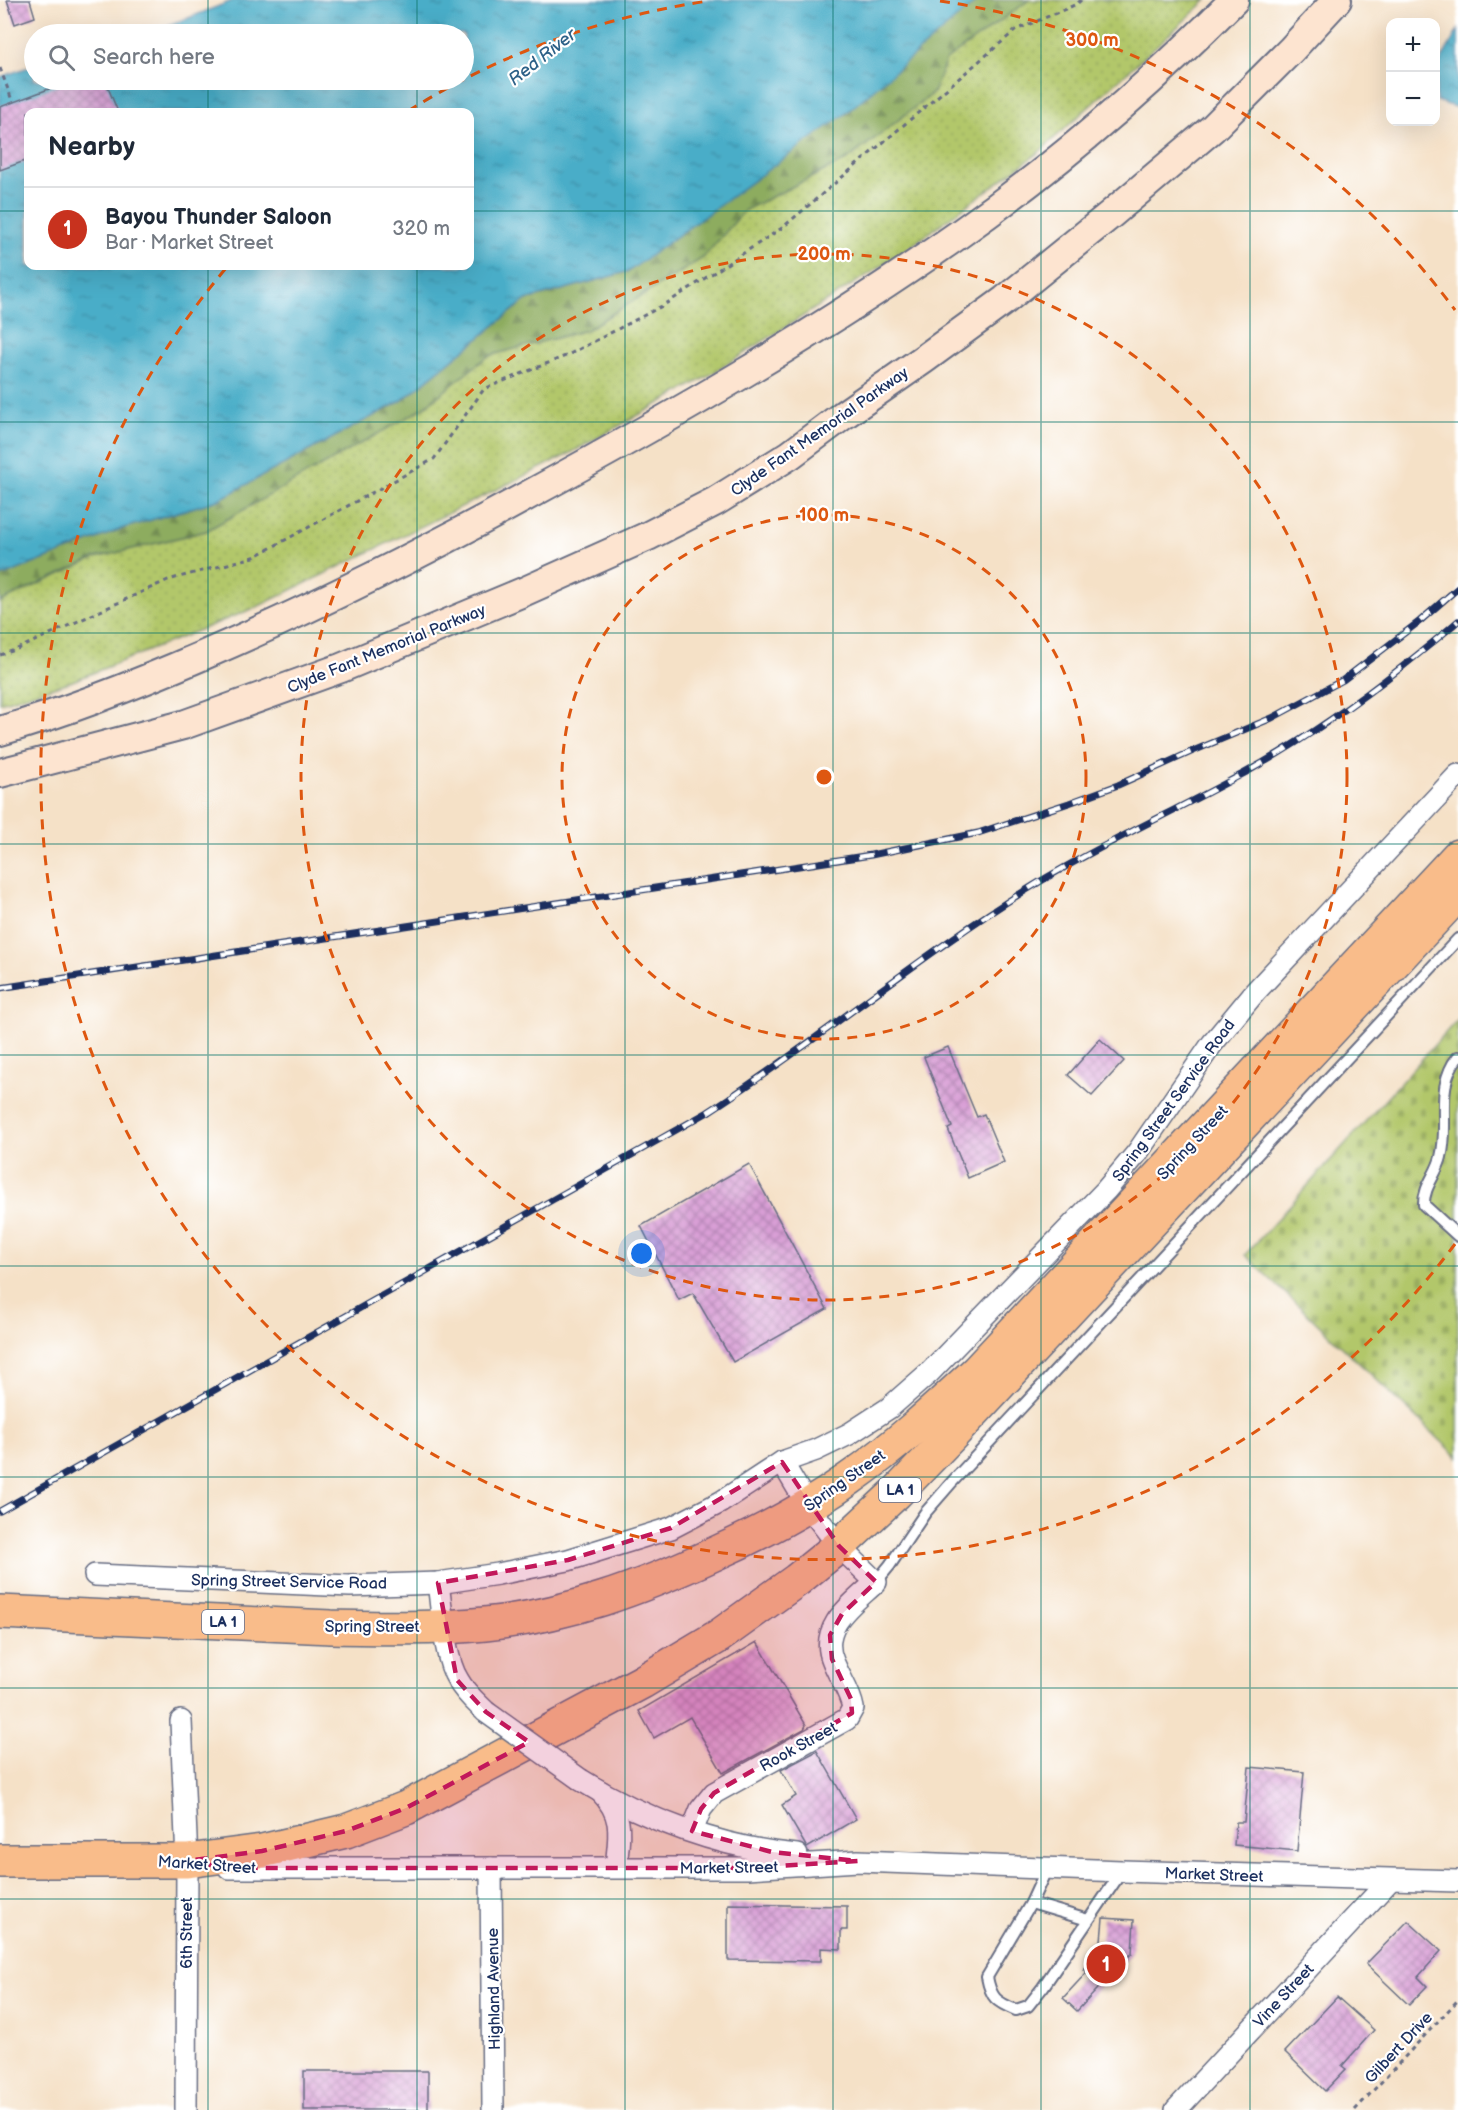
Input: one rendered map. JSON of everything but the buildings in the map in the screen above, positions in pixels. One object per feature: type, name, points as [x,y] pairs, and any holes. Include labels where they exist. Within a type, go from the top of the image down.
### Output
[{"type":"main road","points":[[0,731],[116,692],[254,634],[468,528],[718,389],[865,298],[970,226],[1044,170],[1123,104],[1234,0]]},
{"type":"main road","name":"Clyde Fant Memorial Parkway","points":[[0,773],[183,726],[341,668],[523,592],[648,536],[716,501],[790,454],[1005,300],[1213,128],[1253,90],[1337,0]]},
{"type":"main road","name":"Spring Street","points":[[0,1612],[331,1627],[486,1624],[594,1602],[630,1591],[735,1545],[808,1506],[848,1480],[929,1416],[977,1371],[1458,856]]},
{"type":"main road","name":"Spring Street","points":[[187,1861],[262,1851],[315,1839],[356,1827],[406,1808],[681,1660],[719,1636],[788,1586],[839,1546],[952,1436],[1458,894]]},
{"type":"main road","name":"Market Street","points":[[0,1861],[187,1861]]},
{"type":"street","name":"Spring Street Service Road","points":[[95,1575],[350,1586],[438,1582],[498,1574],[568,1560],[671,1528],[721,1502],[782,1462],[849,1434],[889,1408],[930,1372],[1106,1190],[1137,1153],[1212,1044],[1255,992],[1458,775]]},
{"type":"street","points":[[782,1462],[808,1506],[839,1546],[876,1582]]},
{"type":"street","points":[[438,1582],[451,1666],[468,1695],[486,1712],[581,1780],[645,1814],[724,1841],[772,1852],[858,1861]]},
{"type":"street","name":"Rook Street","points":[[692,1831],[700,1809],[714,1793],[847,1719],[852,1713],[851,1699],[832,1659],[828,1644],[833,1626],[842,1614],[876,1582]]},
{"type":"street","name":"6th Street","points":[[181,1721],[187,1861],[186,2110]]},
{"type":"street","points":[[601,1792],[612,1803],[617,1817],[619,1832],[616,1868]]},
{"type":"street","name":"Market Street","points":[[187,1861],[229,1868],[748,1868],[858,1861],[1458,1881]]},
{"type":"street","name":"Highland Avenue","points":[[491,1868],[493,2110]]},
{"type":"street","name":"Vine Street","points":[[1176,2110],[1390,1880]]},
{"type":"lane","points":[[876,1582],[890,1566],[925,1513],[952,1482],[1458,939]]},
{"type":"lane","points":[[1458,1057],[1451,1065],[1444,1088],[1446,1136],[1441,1160],[1424,1196],[1424,1205],[1458,1236]]},
{"type":"lane","points":[[1047,1868],[1031,1903],[987,1977],[990,1994],[1003,2005],[1016,2010],[1028,2006],[1122,1871]]},
{"type":"lane","points":[[1031,1903],[1088,1920]]},
{"type":"path","points":[[0,655],[168,580],[254,557],[435,459],[484,389],[568,355],[664,305],[782,228],[1016,30],[1077,4],[1081,0]]},
{"type":"path","points":[[0,68],[13,103]]},
{"type":"path","name":"Gilbert Drive","points":[[1355,2110],[1458,2000]]},
{"type":"highlighted area","points":[[782,1462],[839,1546],[876,1582],[842,1614],[830,1635],[832,1659],[851,1699],[852,1713],[714,1793],[701,1809],[692,1831],[772,1852],[858,1861],[748,1868],[229,1868],[187,1861],[262,1851],[346,1831],[406,1808],[529,1742],[486,1712],[457,1680],[438,1583],[568,1560],[671,1528]]},
{"type":"green space","points":[[975,0],[1029,0],[946,60],[933,93],[848,159],[745,210],[703,258],[586,330],[488,356],[422,409],[206,531],[95,558],[0,602],[0,577],[124,528],[218,500],[401,401],[526,300],[629,271]]},
{"type":"green space","points":[[1029,0],[1207,0],[1038,153],[899,255],[710,375],[567,455],[257,607],[70,682],[0,703],[0,602],[95,558],[206,531],[422,409],[488,356],[586,330],[703,258],[745,210],[848,159],[933,93],[946,60]]},
{"type":"green space","points":[[1458,1019],[1458,1457],[1245,1255]]},
{"type":"water","name":"Red River","points":[[234,0],[978,0],[845,114],[629,271],[526,300],[401,401],[218,500],[124,528],[0,577],[0,77],[24,69],[24,90],[474,90],[474,24],[173,24]]},
{"type":"water","points":[[1458,30],[1458,108],[1440,102],[1440,62]]},
{"type":"railway","points":[[0,988],[871,855],[978,833],[1118,785],[1272,718],[1343,680],[1420,621],[1458,588]]},
{"type":"railway","points":[[0,1511],[708,1112],[952,939],[1036,884],[1248,771],[1316,730],[1381,683],[1458,621]]},
{"type":"place","name":"Bayou Thunder Saloon","points":[[1106,1964]]}]
